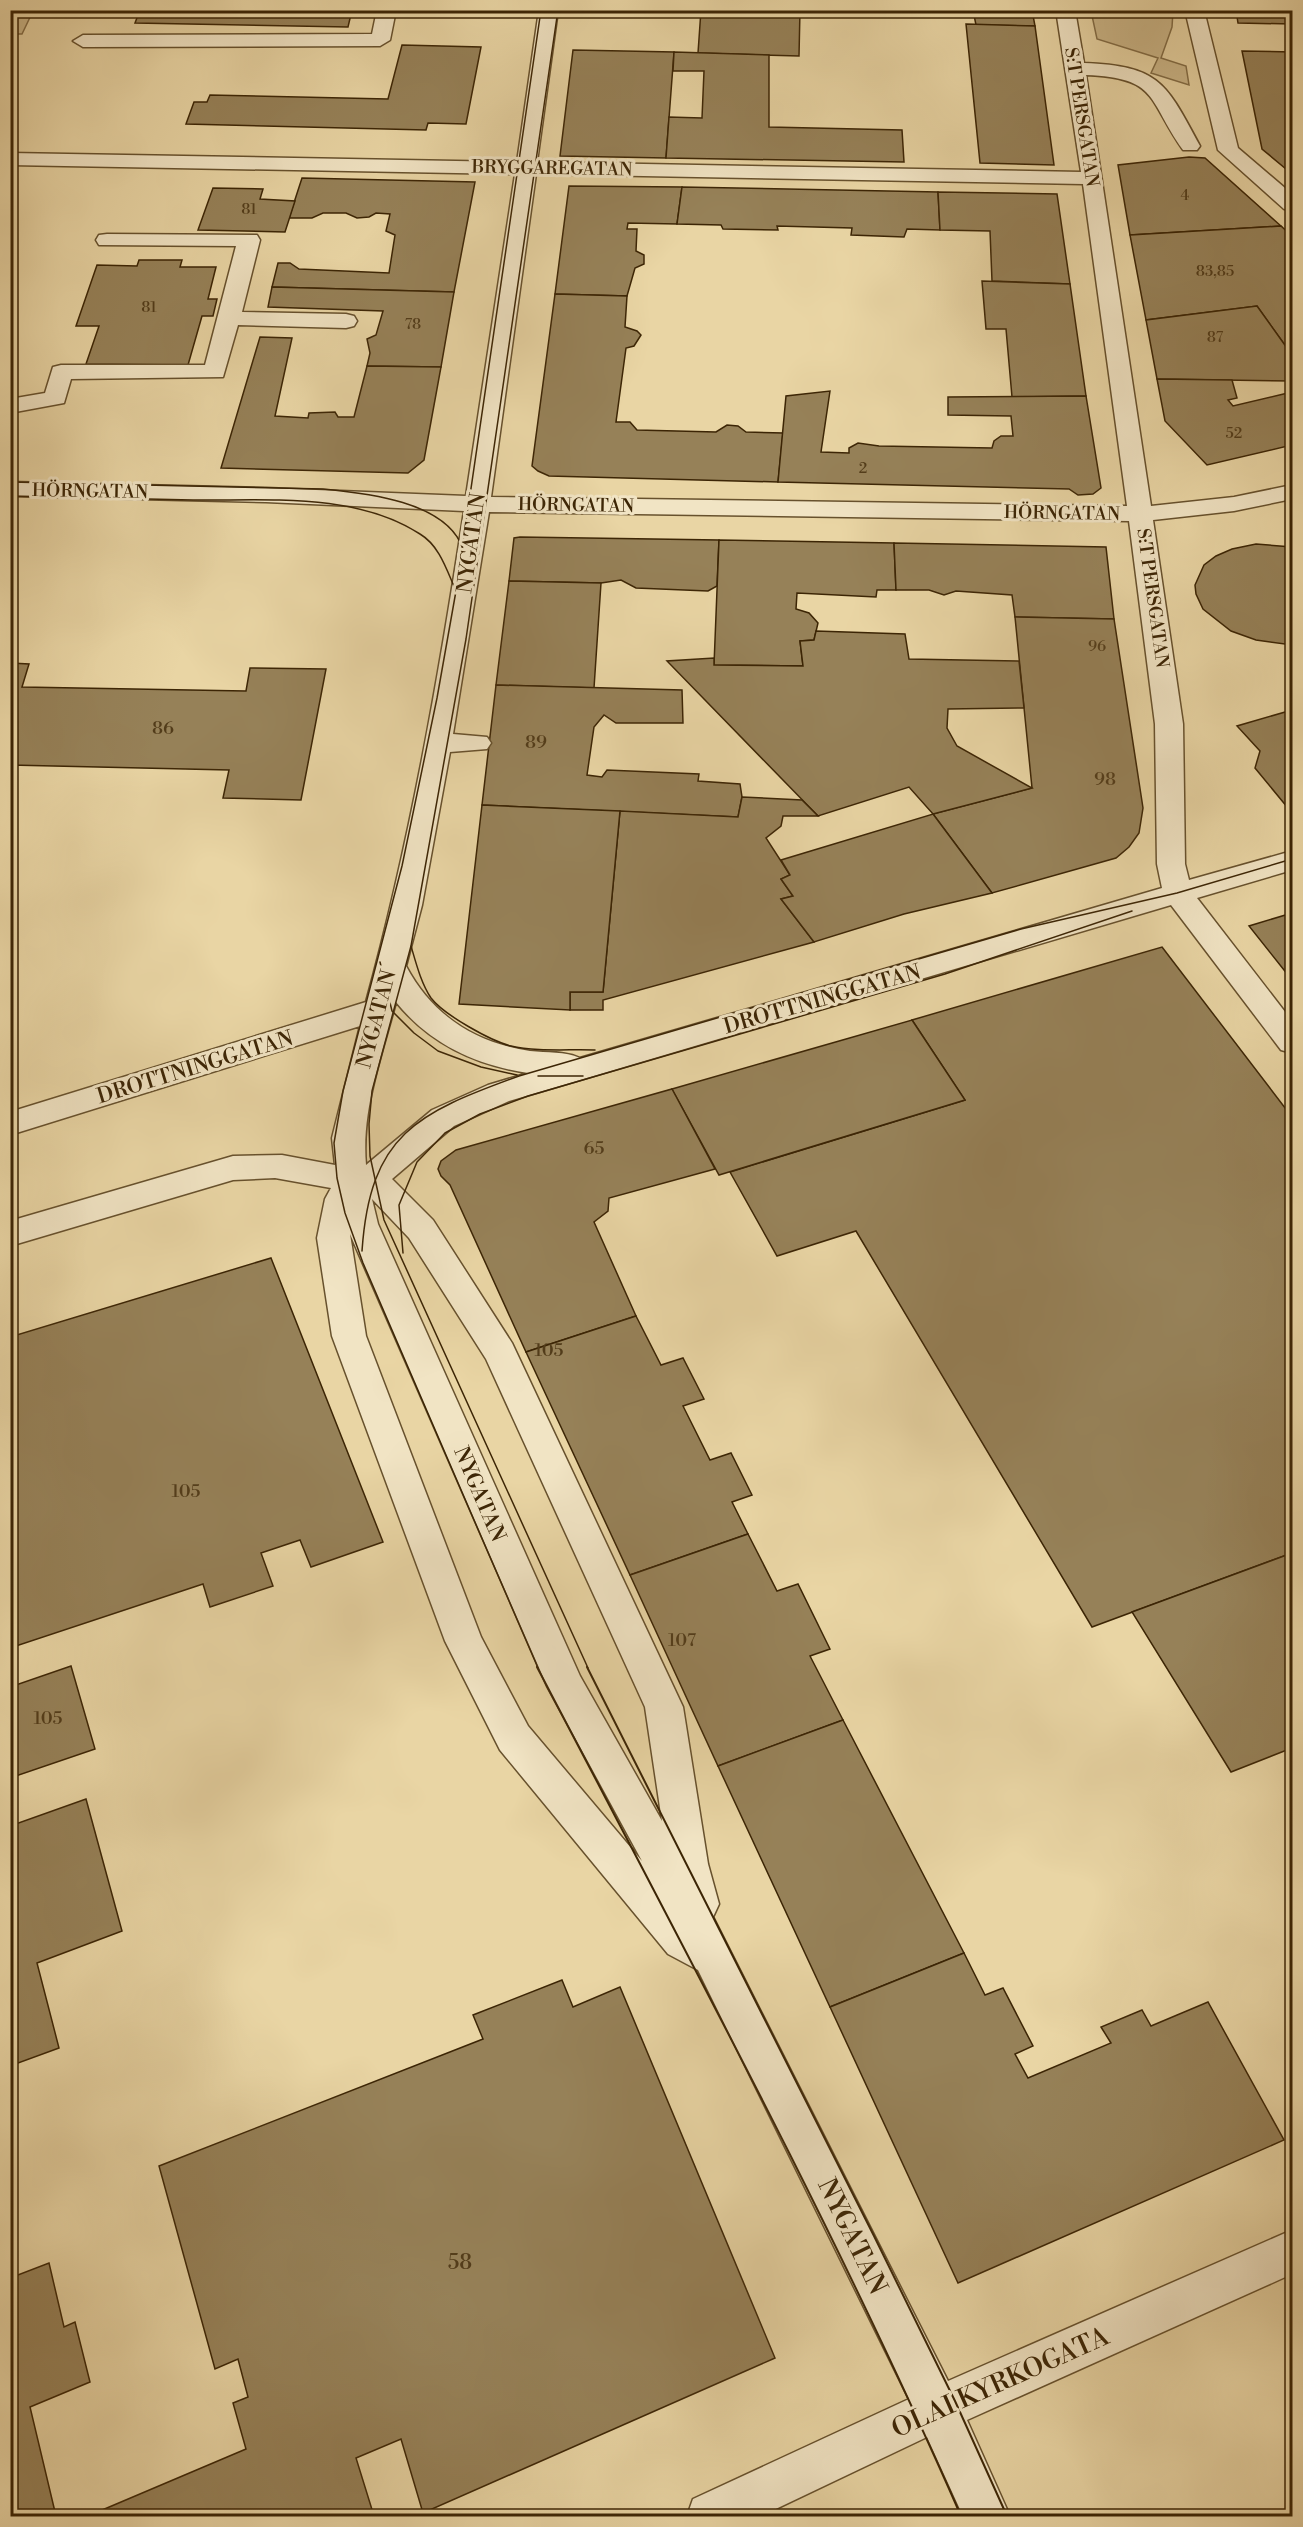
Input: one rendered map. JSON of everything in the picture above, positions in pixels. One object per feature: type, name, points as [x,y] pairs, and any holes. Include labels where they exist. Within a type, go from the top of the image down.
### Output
[{"type":"street","points":[[83,41],[380,40],[387,10]]},
{"type":"street","name":"NYGATAN","points":[[549,10],[477,504],[438,743],[417,857],[355,1100],[350,1129],[362,1180],[362,1224],[561,1675],[626,1792],[713,1958],[938,2409],[987,2517]]},
{"type":"street","name":"S:T PERSGATAN","points":[[1065,10],[1093,178],[1142,514],[1169,724],[1171,864],[1178,894],[1293,1042]]},
{"type":"street","points":[[1194,10],[1228,150],[1293,204]]},
{"type":"street","points":[[1075,69],[1139,74],[1155,86],[1160,93],[1190,146]]},
{"type":"street","name":"BRYGGAREGATAN","points":[[10,159],[1093,178]]},
{"type":"street","points":[[10,406],[56,398],[61,372],[215,372],[249,240],[107,240]]},
{"type":"street","points":[[229,318],[346,321]]},
{"type":"street","name":"HÖRNGATAN","points":[[10,489],[266,495],[477,504],[1142,514],[1234,504],[1293,492]]},
{"type":"street","points":[[438,743],[477,743]]},
{"type":"street","name":"DROTTNINGGATAN","points":[[362,1180],[426,1131],[465,1106],[1293,860]]},
{"type":"street","points":[[391,966],[399,985],[416,1008],[452,1038],[507,1060],[597,1065]]},
{"type":"street","name":"DROTTNINGGATAN","points":[[10,1124],[379,1009]]},
{"type":"street","points":[[10,1234],[233,1168],[256,1166],[288,1168],[362,1180]]},
{"type":"street","points":[[362,1180],[341,1199],[333,1238],[349,1336],[464,1641],[514,1738],[682,1940],[713,1958]]},
{"type":"street","name":"NYGATAN","points":[[362,1180],[421,1229],[500,1353],[664,1707],[688,1864],[713,1958]]},
{"type":"street","name":"OLAI KYRKOGATA","points":[[710,2517],[938,2409],[1293,2252]]},
{"type":"shaded area","points":[[11,10],[33,11],[22,34],[11,34]]},
{"type":"shaded area","points":[[1091,11],[1173,11],[1172,27],[1161,58],[1186,66],[1189,85],[1151,73],[1158,58],[1097,39]]},
{"type":"building","points":[[140,10],[352,10],[348,27],[135,23]]},
{"type":"building","points":[[701,10],[800,10],[799,56],[698,53]]},
{"type":"building","points":[[958,10],[1032,10],[1035,26],[976,25],[974,15]]},
{"type":"building","points":[[1236,10],[1292,10],[1292,24],[1238,23]]},
{"type":"building","points":[[966,24],[1035,26],[1054,165],[980,163]]},
{"type":"building","points":[[402,45],[481,47],[466,124],[428,123],[426,130],[186,124],[194,102],[207,102],[210,95],[388,99]]},
{"type":"building","points":[[573,50],[674,52],[666,158],[560,156]]},
{"type":"building","points":[[1242,51],[1292,52],[1292,174],[1262,149]]},
{"type":"building","points":[[674,52],[769,55],[769,127],[902,130],[904,162],[666,158],[669,117],[702,118],[704,71],[673,71]]},
{"type":"building","points":[[1189,157],[1205,158],[1281,226],[1130,235],[1118,165]]},
{"type":"building","points":[[302,178],[475,182],[454,292],[272,287],[278,263],[290,263],[299,269],[389,273],[395,235],[386,231],[390,214],[376,213],[369,217],[357,218],[346,213],[323,213],[312,218],[289,218]]},
{"type":"building","points":[[569,186],[682,187],[677,224],[628,223],[627,229],[637,229],[636,251],[644,255],[644,264],[635,268],[627,296],[555,294]]},
{"type":"building","points":[[682,187],[938,192],[940,230],[907,229],[904,237],[851,235],[852,228],[777,226],[778,230],[723,229],[721,225],[677,224]]},
{"type":"building","points":[[213,188],[263,189],[260,199],[295,201],[285,232],[198,230]]},
{"type":"building","points":[[938,192],[1057,194],[1070,284],[992,281],[990,231],[940,230]]},
{"type":"building","points":[[1281,226],[1292,236],[1292,355],[1257,306],[1146,320],[1130,235]]},
{"type":"building","points":[[139,260],[182,260],[180,267],[216,267],[208,299],[217,299],[213,316],[202,316],[188,365],[86,364],[99,326],[76,326],[97,265],[137,266]]},
{"type":"building","points":[[982,281],[1070,284],[1086,396],[1012,397],[1006,329],[986,329]]},
{"type":"building","points":[[272,287],[454,292],[441,367],[367,366],[370,353],[367,339],[376,335],[383,311],[268,307]]},
{"type":"building","points":[[555,294],[627,296],[625,327],[641,335],[634,346],[626,348],[616,422],[630,422],[637,430],[716,432],[727,425],[738,426],[746,432],[783,433],[778,482],[549,476],[532,466]]},
{"type":"building","points":[[1257,306],[1292,355],[1292,381],[1157,379],[1146,320]]},
{"type":"building","points":[[260,337],[292,338],[275,416],[308,418],[309,413],[335,412],[338,417],[354,417],[367,366],[441,367],[424,460],[408,473],[221,468]]},
{"type":"building","points":[[1157,379],[1232,380],[1237,398],[1228,400],[1233,406],[1292,392],[1292,445],[1207,465],[1165,421]]},
{"type":"building","points":[[830,391],[821,452],[849,453],[849,448],[858,443],[879,446],[992,448],[994,441],[1001,436],[1013,436],[1011,416],[948,415],[948,397],[1086,396],[1101,488],[1093,494],[1078,495],[1069,489],[778,482],[786,396]]},
{"type":"building","points":[[514,538],[719,540],[717,586],[708,591],[636,588],[621,580],[601,583],[509,581]]},
{"type":"building","points":[[719,540],[894,543],[896,590],[877,590],[876,597],[797,593],[796,609],[809,613],[818,623],[814,640],[800,641],[803,666],[714,665]]},
{"type":"building","points":[[894,543],[1106,547],[1114,619],[1015,617],[1012,595],[956,591],[944,595],[929,590],[896,590]]},
{"type":"building","points":[[1256,544],[1292,547],[1292,645],[1256,640],[1231,631],[1203,609],[1196,594],[1195,585],[1204,565],[1216,556],[1232,549]]},
{"type":"building","points":[[509,581],[601,583],[594,688],[496,685]]},
{"type":"building","points":[[1015,617],[1114,619],[1143,808],[1139,833],[1129,847],[1116,858],[992,893],[933,814],[1032,788]]},
{"type":"building","points":[[816,631],[905,634],[909,659],[1019,661],[1024,708],[948,709],[947,728],[957,746],[1032,788],[933,814],[909,787],[818,816],[667,661],[714,658],[714,665],[803,666],[800,641],[814,640]]},
{"type":"building","points":[[10,663],[29,664],[22,687],[246,691],[250,668],[326,669],[301,800],[223,798],[229,770],[10,765]]},
{"type":"building","points":[[496,685],[682,690],[683,723],[616,723],[604,715],[594,727],[587,775],[602,777],[607,770],[699,774],[698,781],[740,784],[742,797],[738,817],[482,805]]},
{"type":"building","points":[[1292,710],[1292,813],[1255,768],[1260,751],[1237,726]]},
{"type":"building","points":[[742,797],[802,800],[818,816],[783,816],[781,826],[766,838],[790,875],[781,879],[793,896],[781,899],[814,942],[603,1000],[603,1010],[570,1010],[570,992],[603,992],[620,811],[738,817]]},
{"type":"building","points":[[482,805],[620,811],[603,992],[570,992],[570,1010],[459,1004]]},
{"type":"building","points":[[933,814],[992,893],[904,914],[814,942],[781,899],[793,896],[781,879],[790,875],[781,860]]},
{"type":"building","points":[[1292,913],[1292,980],[1249,926]]},
{"type":"building","points":[[1162,947],[1292,1117],[1292,1553],[1092,1627],[856,1231],[777,1256],[730,1172],[965,1100],[912,1020]]},
{"type":"building","points":[[912,1020],[965,1100],[719,1175],[672,1089]]},
{"type":"building","points":[[672,1089],[715,1169],[609,1198],[608,1211],[594,1222],[636,1316],[526,1352],[450,1185],[441,1176],[438,1169],[441,1161],[456,1150]]},
{"type":"building","points":[[271,1258],[383,1542],[311,1567],[300,1540],[261,1553],[273,1586],[210,1607],[203,1584],[10,1648],[10,1337]]},
{"type":"building","points":[[636,1316],[661,1365],[683,1358],[704,1399],[683,1406],[710,1460],[731,1453],[752,1495],[732,1502],[748,1534],[630,1575],[526,1352]]},
{"type":"building","points":[[748,1534],[777,1591],[798,1584],[830,1649],[810,1656],[843,1720],[718,1766],[630,1575]]},
{"type":"building","points":[[1292,1553],[1292,1748],[1231,1772],[1132,1612]]},
{"type":"building","points":[[71,1666],[95,1749],[10,1778],[10,1687]]},
{"type":"building","points":[[843,1720],[964,1953],[830,2007],[718,1766]]},
{"type":"building","points":[[86,1799],[122,1931],[37,1963],[59,2048],[10,2066],[10,1826]]},
{"type":"building","points":[[964,1953],[985,1995],[1003,1988],[1033,2046],[1015,2054],[1028,2078],[1111,2043],[1101,2027],[1142,2010],[1151,2026],[1208,2002],[1284,2140],[958,2283],[830,2007]]},
{"type":"building","points":[[562,1980],[573,2007],[620,1987],[775,2358],[423,2513],[401,2439],[356,2458],[374,2516],[88,2516],[246,2449],[233,2403],[248,2397],[238,2359],[215,2369],[159,2166],[483,2039],[473,2015]]},
{"type":"building","points":[[49,2263],[64,2327],[75,2322],[90,2382],[30,2407],[56,2516],[10,2516],[10,2278]]},
{"type":"tram line","points":[[462,548],[541,10]]},
{"type":"tram line","points":[[411,946],[466,639],[558,10]]},
{"type":"tram line","points":[[10,482],[323,489],[360,493],[403,502],[423,510],[440,520],[454,533],[462,548]]},
{"type":"tram line","points":[[10,496],[280,500],[339,505],[368,511],[395,521],[427,539],[442,560],[456,591]]},
{"type":"tram line","points":[[456,591],[462,548]]},
{"type":"tram line","points":[[456,591],[437,698],[402,866],[343,1091],[334,1143],[337,1178],[345,1213],[363,1263],[538,1668]]},
{"type":"tram line","points":[[376,1181],[388,1154],[405,1134],[427,1117],[453,1102],[519,1076],[1021,929],[1177,893],[1292,859]]},
{"type":"tram line","points":[[403,1253],[399,1205],[417,1162],[445,1133],[480,1114],[528,1096],[945,974],[1132,911]]},
{"type":"tram line","points":[[393,1012],[411,946]]},
{"type":"tram line","points":[[411,946],[431,998],[446,1012],[468,1026],[492,1039],[520,1048],[595,1050]]},
{"type":"tram line","points":[[380,962],[393,1012]]},
{"type":"tram line","points":[[376,1181],[370,1156],[369,1124],[372,1091],[393,1012]]},
{"type":"tram line","points":[[393,1012],[414,1033],[438,1051],[481,1067],[517,1075]]},
{"type":"tram line","points":[[538,1076],[583,1076]]},
{"type":"tram line","points":[[362,1251],[367,1211],[376,1181]]},
{"type":"tram line","points":[[376,1181],[384,1220],[588,1668]]},
{"type":"tram line","points":[[537,1667],[810,2194],[862,2300],[961,2516]]},
{"type":"tram line","points":[[587,1667],[874,2236],[955,2401],[1007,2516]]}]
